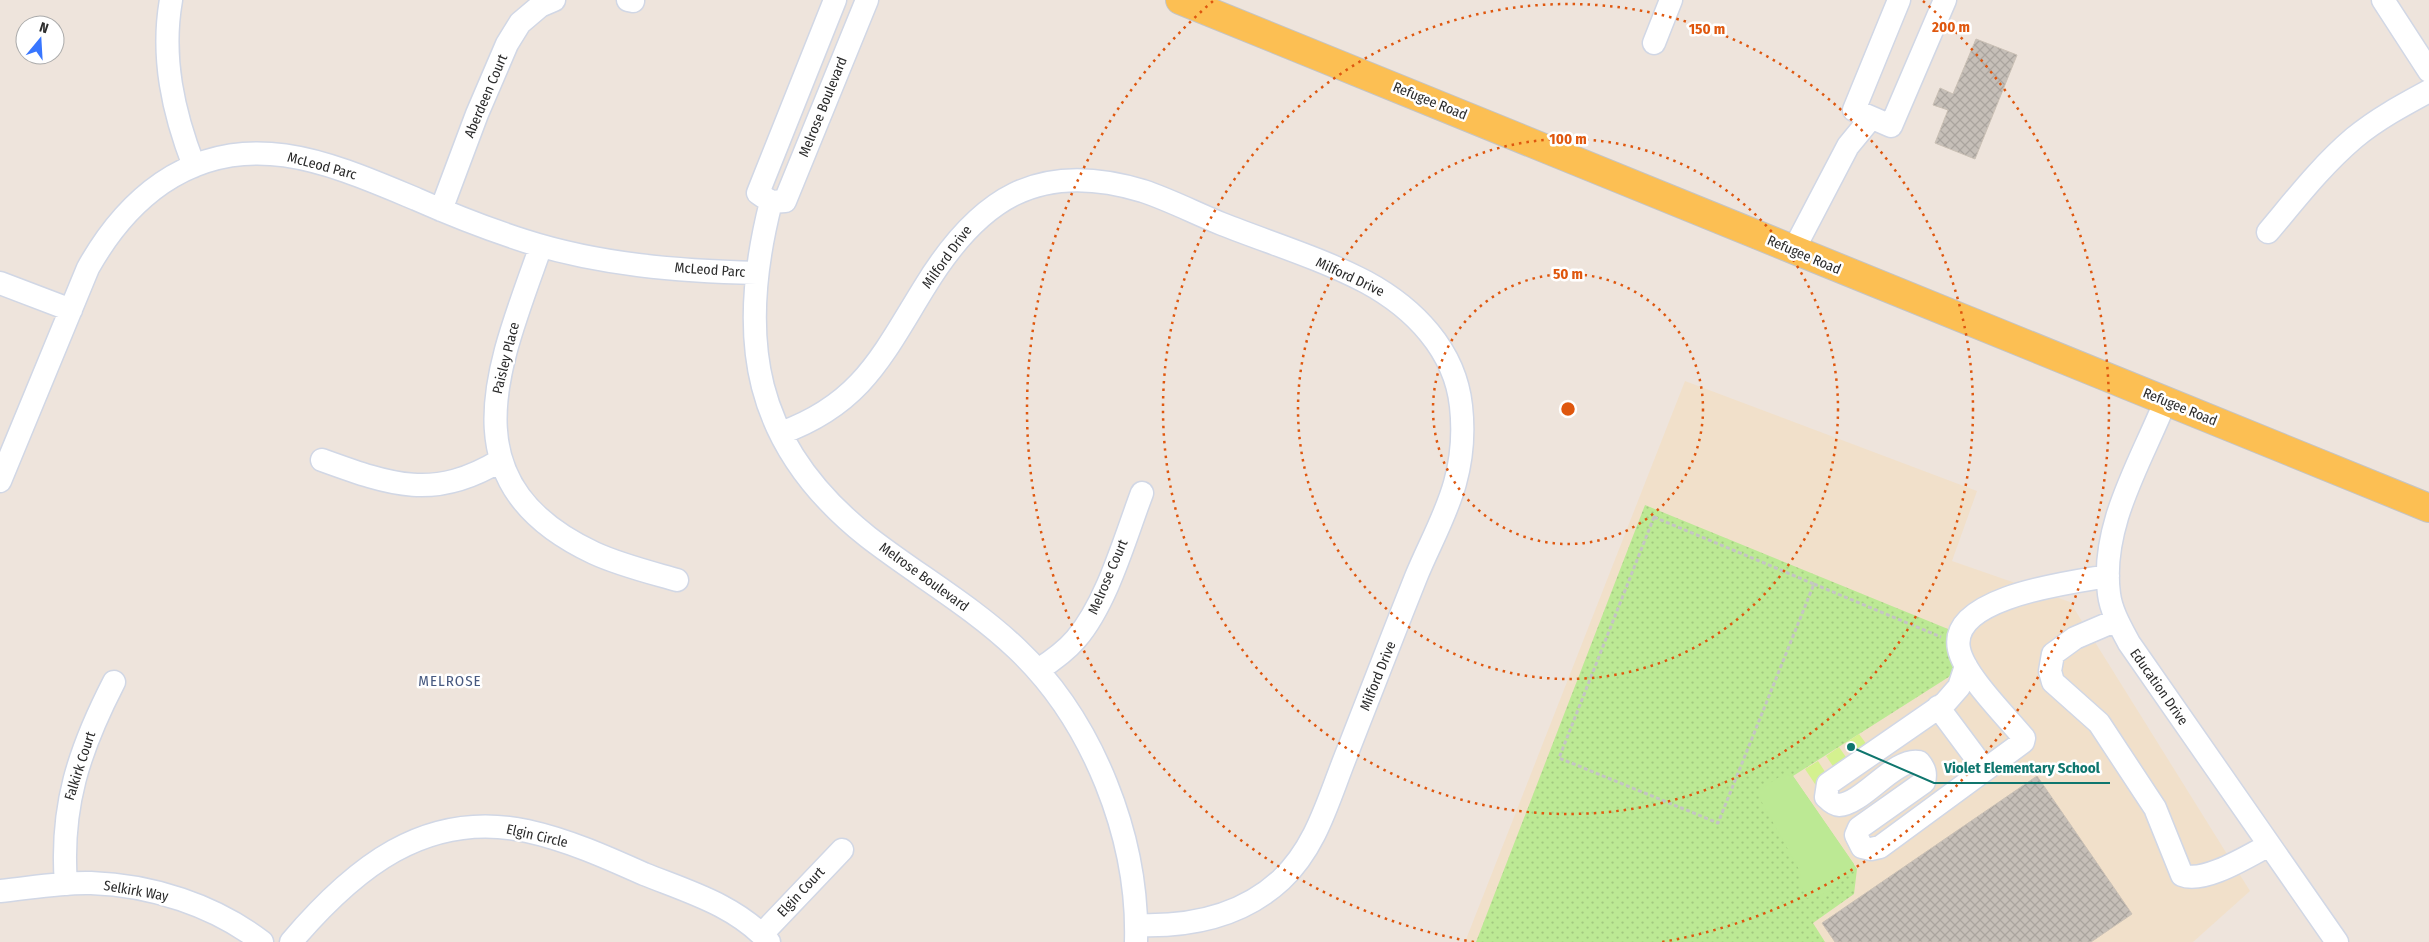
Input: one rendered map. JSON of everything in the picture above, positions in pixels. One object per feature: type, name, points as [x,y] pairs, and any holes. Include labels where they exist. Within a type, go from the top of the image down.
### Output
[{"type":"main road","name":"Refugee Road","points":[[1180,0],[2429,508]]},
{"type":"street","points":[[171,0],[167,44],[168,69],[178,119],[194,166]]},
{"type":"street","name":"Aberdeen Court","points":[[441,210],[477,114],[507,44],[520,23],[540,6],[554,0]]},
{"type":"street","name":"Melrose Boulevard","points":[[835,0],[758,193],[771,202],[785,201],[867,0]]},
{"type":"street","points":[[1654,43],[1671,0]]},
{"type":"street","points":[[1899,0],[1854,110],[1891,126],[1946,0]]},
{"type":"street","points":[[2383,0],[2429,71]]},
{"type":"street","points":[[2268,232],[2312,180],[2355,137],[2396,108],[2429,91]]},
{"type":"street","points":[[1793,250],[1848,146],[1871,118]]},
{"type":"street","name":"McLeod Parc","points":[[0,481],[88,268],[101,245],[117,224],[138,202],[156,188],[178,173],[228,155],[280,154],[306,159],[355,174],[441,210],[542,246],[589,259],[705,272],[757,273]]},
{"type":"street","name":"Milford Drive","points":[[781,433],[807,423],[830,411],[850,394],[884,354],[939,263],[972,223],[992,206],[1015,193],[1040,184],[1094,181],[1120,185],[1170,201],[1366,282],[1410,311],[1429,330],[1444,352],[1454,376],[1461,402],[1462,428],[1458,469],[1448,505],[1416,577],[1322,821],[1296,864],[1279,882],[1259,897],[1212,919],[1137,934]]},
{"type":"street","name":"Melrose Boulevard","points":[[771,202],[757,273],[754,308],[756,362],[762,386],[781,433],[812,482],[843,516],[1000,633],[1038,670],[1069,714],[1096,760],[1112,796],[1130,861],[1137,934]]},
{"type":"street","name":"Paisley Place","points":[[542,246],[500,372],[494,423],[501,460],[506,473],[519,497],[553,530],[595,554],[677,580]]},
{"type":"street","points":[[0,284],[71,310]]},
{"type":"street","name":"Education Drive","points":[[2166,402],[2123,500],[2110,547],[2109,595],[2117,620],[2129,643],[2336,942]]},
{"type":"street","points":[[322,460],[364,475],[392,482],[428,486],[455,482],[477,475],[501,460]]},
{"type":"street","name":"Melrose Court","points":[[1038,670],[1058,657],[1076,639],[1091,618],[1103,595],[1142,493]]},
{"type":"street","points":[[1966,666],[1959,687],[1938,707],[1828,784],[1826,797],[1839,805],[1850,801],[1907,762],[1919,762],[1924,768],[1924,782],[1859,828],[1856,835],[1858,843],[1862,847],[1871,849],[1880,847],[2023,742],[2024,738],[1966,666],[1959,648],[1959,636],[1965,624],[1976,614],[2000,601],[2029,591],[2108,576]]},
{"type":"street","points":[[2117,620],[2075,638],[2053,654],[2050,671],[2053,682],[2098,723],[2155,808],[2182,875],[2196,878],[2221,869],[2269,845]]},
{"type":"street","name":"Falkirk Court","points":[[66,884],[64,831],[73,780],[97,715],[114,682]]},
{"type":"street","points":[[1938,707],[1985,770]]},
{"type":"street","name":"Elgin Circle","points":[[291,942],[314,914],[345,884],[374,862],[397,848],[421,838],[447,830],[473,827],[500,827],[526,831],[576,845],[714,902],[743,918],[765,938]]},
{"type":"street","name":"Elgin Court","points":[[765,938],[842,850]]},
{"type":"street","name":"Selkirk Way","points":[[0,891],[92,883],[128,887],[181,900],[230,921],[262,942]]},
{"type":"path","points":[[1814,584],[1718,823],[1559,758],[1654,517],[1950,640]]},
{"type":"shaded area","points":[[1685,381],[1977,491],[1952,561],[2070,602],[2250,891],[2193,942],[1465,942]]},
{"type":"green space","points":[[1645,505],[1948,629],[1955,673],[1793,776],[1857,869],[1854,894],[1813,923],[1825,942],[1476,942]]},
{"type":"green space","points":[[1859,734],[1870,749],[1858,757],[1847,742]]},
{"type":"green space","points":[[1839,747],[1850,763],[1837,772],[1826,756]]},
{"type":"green space","points":[[1818,761],[1829,778],[1817,787],[1805,769]]},
{"type":"green space","points":[[1784,774],[1793,776],[1854,864],[1835,888],[1824,894],[1807,898],[1801,886],[1800,871],[1759,797],[1759,790]]},
{"type":"building","points":[[1976,39],[2017,55],[1975,159],[1935,143],[1948,110],[1933,105],[1940,88],[1953,94]]},
{"type":"building","points":[[2037,776],[2132,914],[2091,942],[1835,942],[1822,923]]},
{"type":"place","name":"Violet Elementary School","points":[[1851,747]]},
{"type":"district","name":"MELROSE","points":[[450,681]]}]
